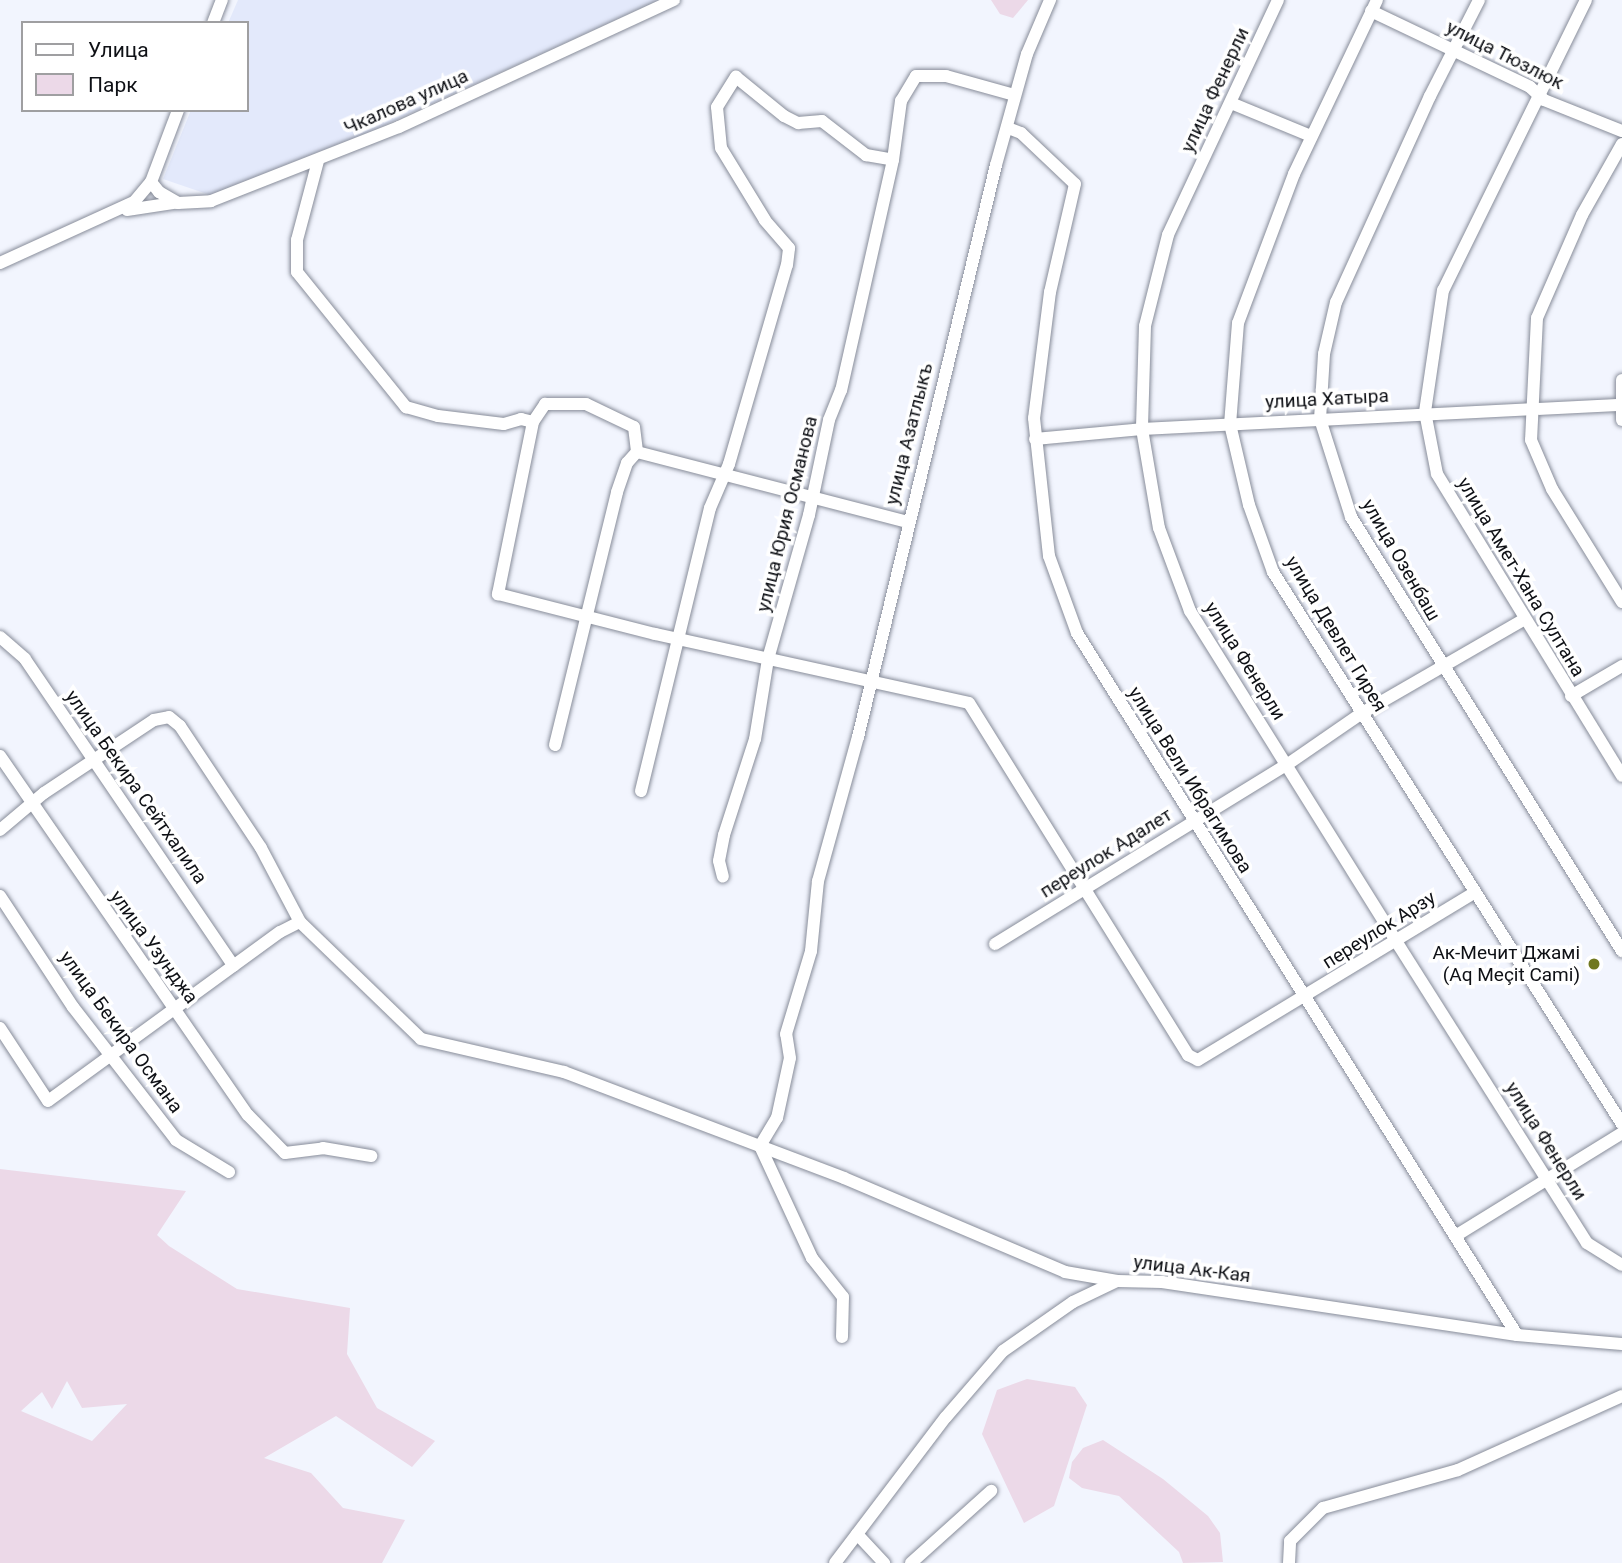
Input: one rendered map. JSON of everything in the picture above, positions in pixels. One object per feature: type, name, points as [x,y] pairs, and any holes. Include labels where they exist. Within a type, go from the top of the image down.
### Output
[{"type":"street","points":[[214,21],[222,0]]},
{"type":"street","name":"Чкалова улица","points":[[0,263],[80,223],[118,212],[211,201],[318,161],[674,0]]},
{"type":"street","name":"улица Азатлыкъ","points":[[760,1146],[780,1108],[790,1058],[786,1034],[811,951],[818,881],[1008,128],[1014,95],[1050,0]]},
{"type":"street","name":"улица Фенерли","points":[[1278,0],[1168,235],[1144,326],[1142,429],[1151,493],[1174,577],[1190,611],[1587,1243],[1622,1265]]},
{"type":"street","name":"улица Озенбаш","points":[[1479,0],[1453,49],[1336,302],[1324,354],[1320,419],[1351,517],[1622,951]]},
{"type":"street","name":"улица Амет-Хана Султана","points":[[1586,0],[1538,94],[1481,220],[1443,289],[1425,412],[1437,474],[1622,776]]},
{"type":"street","name":"улица Тюзлюк","points":[[1374,5],[1538,94],[1622,131]]},
{"type":"street","name":"улица Девлет Гирея","points":[[1374,5],[1311,136],[1238,323],[1230,424],[1249,505],[1273,572],[1622,1124]]},
{"type":"street","name":"улица Юрия Османова","points":[[723,877],[719,861],[724,835],[755,739],[768,659],[829,420],[841,390],[893,160],[901,101],[916,76],[946,76],[1014,95]]},
{"type":"street","points":[[641,790],[710,508],[723,475],[789,248],[765,220],[721,148],[717,107],[736,77],[784,116],[798,123],[822,121],[866,155],[893,160]]},
{"type":"street","points":[[1231,103],[1311,136]]},
{"type":"street","points":[[118,212],[151,182],[177,112]]},
{"type":"street","name":"улица Вели Ибрагимова","points":[[1008,128],[1021,133],[1075,184],[1051,292],[1035,439],[1049,556],[1077,633],[1192,821],[1457,1235],[1517,1335]]},
{"type":"street","points":[[1622,144],[1583,215],[1537,318],[1535,409],[1531,440],[1552,489],[1622,602]]},
{"type":"street","points":[[318,161],[297,240],[297,272],[406,407],[438,416],[503,424],[521,419],[533,422]]},
{"type":"street","points":[[151,182],[159,192],[178,203]]},
{"type":"street","points":[[1622,380],[1622,420]]},
{"type":"street","points":[[555,745],[590,615],[617,492],[627,463],[637,452],[634,427],[586,404],[545,404],[533,422],[498,594],[590,615],[768,659],[969,703],[980,724],[1086,884]]},
{"type":"street","name":"улица Хатыра","points":[[1035,439],[1142,429],[1425,412],[1621,405]]},
{"type":"street","points":[[637,452],[907,522]]},
{"type":"street","name":"переулок Адалет","points":[[995,944],[1030,926],[1086,884],[1288,764],[1362,713],[1525,619]]},
{"type":"street","name":"улица Бекира Сейтхалила","points":[[0,637],[25,659],[94,762],[172,869],[234,966]]},
{"type":"street","points":[[1571,696],[1622,666]]},
{"type":"street","points":[[0,830],[154,720],[169,717],[180,726],[261,848],[300,922],[421,1039],[564,1072],[760,1146],[1065,1272],[1117,1281]]},
{"type":"street","name":"улица Узунджа","points":[[0,756],[31,806],[248,1115],[285,1153],[323,1147],[371,1156]]},
{"type":"street","name":"переулок Арзу","points":[[1086,884],[1188,1055],[1198,1060],[1304,999],[1474,893]]},
{"type":"street","name":"улица Бекира Османа","points":[[0,896],[73,1007],[176,1140],[229,1172]]},
{"type":"street","points":[[0,1028],[48,1101],[234,966],[300,922]]},
{"type":"street","points":[[1457,1235],[1549,1181],[1622,1133]]},
{"type":"street","points":[[760,1146],[812,1258],[843,1297],[842,1337]]},
{"type":"street","name":"улица Ак-Кая","points":[[835,1563],[1003,1351],[1073,1302],[1117,1281],[1162,1282],[1517,1335],[1622,1344]]},
{"type":"street","points":[[1289,1563],[1290,1541],[1323,1508],[1458,1470],[1622,1396]]},
{"type":"street","points":[[911,1563],[991,1491]]},
{"type":"street","points":[[858,1534],[884,1563]]},
{"type":"shaded area","points":[[238,0],[659,0],[374,130],[210,195],[163,179],[190,112],[248,112],[248,21],[229,21]]},
{"type":"green space","points":[[991,0],[1028,0],[1013,18],[1000,14]]},
{"type":"green space","points":[[0,1169],[186,1191],[157,1235],[169,1246],[237,1289],[350,1308],[347,1354],[377,1408],[435,1441],[412,1467],[336,1416],[264,1458],[311,1473],[343,1508],[405,1520],[382,1563],[0,1563]],"holes":[[[67,1381],[82,1408],[127,1404],[92,1441],[21,1411],[42,1392],[52,1409]]]},
{"type":"green space","points":[[1027,1379],[1075,1387],[1087,1405],[1054,1506],[1024,1523],[982,1434],[997,1390]]},
{"type":"green space","points":[[1103,1440],[1163,1479],[1208,1516],[1220,1533],[1223,1562],[1183,1563],[1179,1552],[1119,1496],[1082,1488],[1069,1478],[1072,1462],[1083,1448]]},
{"type":"place","name":"Ак-Мечит Джамі (Aq Meçit Cami)","points":[[1594,964]]}]
